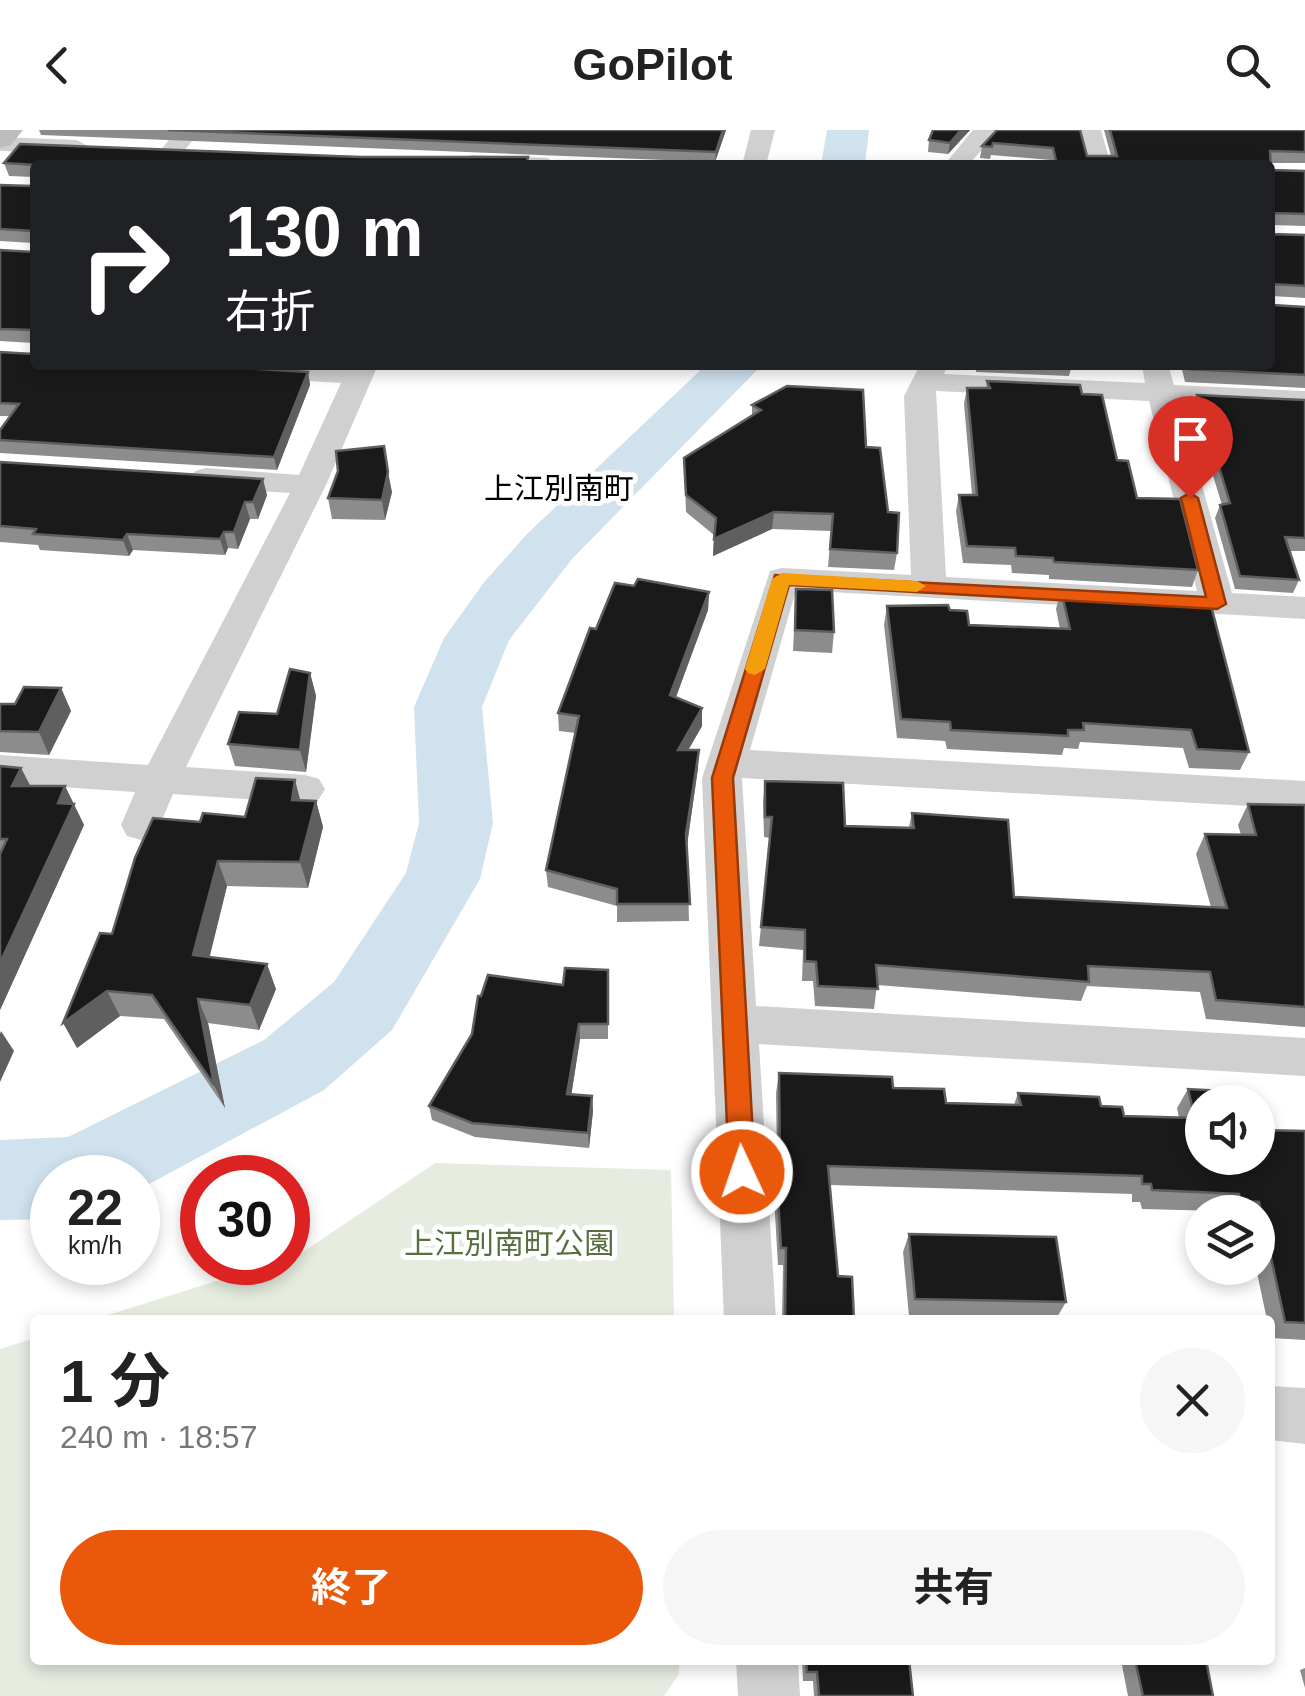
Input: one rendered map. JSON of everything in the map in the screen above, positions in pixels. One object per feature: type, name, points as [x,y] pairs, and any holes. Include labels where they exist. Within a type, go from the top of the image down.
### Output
[{"type":"street","points":[[0,142],[8,130]]},
{"type":"street","points":[[188,130],[163,150],[210,152]]},
{"type":"street","points":[[755,160],[762,130]]},
{"type":"street","points":[[959,160],[972,142],[988,130]]},
{"type":"street","points":[[1089,130],[1098,160]]},
{"type":"street","points":[[0,142],[96,148]]},
{"type":"street","points":[[141,824],[160,779],[310,484],[362,370]]},
{"type":"street","points":[[929,587],[919,396],[931,374],[1159,379],[1305,400]]},
{"type":"street","points":[[1159,379],[1217,604]]},
{"type":"street","points":[[174,476],[310,484]]},
{"type":"street","points":[[750,1315],[722,778],[782,579],[1305,608]]},
{"type":"street","points":[[727,763],[1305,795]]},
{"type":"street","points":[[0,769],[305,788]]},
{"type":"street","points":[[734,1024],[1305,1057]]},
{"type":"street","points":[[1275,1414],[1305,1416]]},
{"type":"street","points":[[767,1665],[769,1696]]},
{"type":"green space","name":"上江別南町公園","points":[[435,1163],[671,1170],[674,1315],[108,1315],[204,1285],[310,1285],[310,1247]]},
{"type":"green space","points":[[30,1340],[30,1665],[679,1665],[679,1674],[664,1696],[0,1696],[0,1349]]},
{"type":"building","points":[[168,130],[723,130],[716,152]]},
{"type":"building","points":[[933,130],[961,130],[950,143],[929,140]]},
{"type":"building","points":[[997,130],[1080,130],[1087,156],[1117,156],[1110,130],[1305,130],[1305,152],[1270,151],[1270,160],[1056,160],[1053,148],[993,143],[992,147],[982,146]]},
{"type":"building","points":[[20,144],[360,157],[528,157],[527,160],[4,163]]},
{"type":"building","points":[[1275,170],[1305,171],[1305,214],[1275,213]]},
{"type":"building","points":[[0,185],[30,186],[30,231],[0,229]]},
{"type":"building","points":[[1275,234],[1305,235],[1305,286],[1275,284]]},
{"type":"building","points":[[0,250],[30,252],[30,330],[0,329]]},
{"type":"building","points":[[1275,305],[1305,307],[1305,375],[1208,370],[1275,370]]},
{"type":"building","points":[[0,352],[30,354],[30,370],[308,372],[274,457],[0,440],[0,430],[19,404],[0,403]]},
{"type":"building","points":[[987,381],[1080,385],[1082,394],[1102,395],[1117,460],[1128,461],[1137,498],[1180,499],[1198,570],[1054,562],[1053,558],[1016,556],[1015,548],[967,546],[959,495],[977,495],[967,388],[990,388]]},
{"type":"building","points":[[787,386],[863,390],[866,447],[880,448],[888,512],[899,513],[897,553],[830,549],[833,514],[774,512],[714,539],[716,518],[686,495],[684,458],[761,410],[752,405]]},
{"type":"building","points":[[1197,395],[1305,400],[1305,538],[1285,537],[1299,580],[1240,576],[1220,505],[1230,503]]},
{"type":"building","points":[[384,446],[388,472],[382,500],[328,498],[338,471],[336,451]]},
{"type":"building","points":[[0,462],[263,479],[253,502],[245,502],[234,532],[224,532],[220,539],[127,534],[123,540],[33,534],[36,529],[0,526]]},
{"type":"building","points":[[638,579],[709,592],[670,695],[702,708],[678,750],[699,750],[686,834],[690,904],[617,904],[617,889],[546,870],[579,716],[558,713],[590,628],[596,629],[615,583],[634,586]]},
{"type":"building","points":[[796,589],[832,590],[834,632],[795,630]]},
{"type":"building","points":[[1061,590],[1209,598],[1249,752],[1197,749],[1191,730],[1083,723],[1084,730],[1068,730],[1068,736],[951,730],[950,722],[901,719],[887,606],[948,605],[950,610],[967,611],[969,625],[1070,629]]},
{"type":"building","points":[[290,669],[310,673],[300,750],[228,744],[239,712],[277,714]]},
{"type":"building","points":[[24,687],[61,688],[39,732],[0,731],[1,704],[15,704]]},
{"type":"building","points":[[0,766],[21,768],[12,786],[65,786],[58,803],[74,804],[0,963],[0,854],[7,839],[0,839]]},
{"type":"building","points":[[256,778],[295,780],[292,800],[316,801],[300,862],[218,861],[193,955],[267,964],[250,1005],[198,999],[214,1085],[152,995],[107,991],[63,1023],[100,933],[112,934],[135,858],[153,818],[200,822],[203,813],[245,817]]},
{"type":"building","points":[[765,781],[843,783],[845,826],[914,828],[912,813],[1008,820],[1014,897],[1227,908],[1205,834],[1256,835],[1248,804],[1305,805],[1305,1007],[1216,1000],[1210,972],[1088,966],[1089,982],[876,965],[878,989],[818,986],[816,962],[805,961],[805,930],[761,927],[772,817],[765,817]]},
{"type":"building","points":[[565,968],[608,970],[608,1024],[579,1024],[567,1094],[592,1096],[588,1133],[472,1123],[429,1106],[472,1034],[478,996],[488,975],[563,985]]},
{"type":"building","points":[[779,1073],[892,1077],[893,1088],[944,1089],[946,1103],[1021,1105],[1018,1093],[1099,1097],[1101,1106],[1122,1107],[1124,1116],[1185,1118],[1185,1175],[1275,1175],[1275,1130],[1305,1131],[1305,1323],[1285,1322],[1275,1276],[1275,1195],[1152,1190],[1151,1184],[1142,1184],[1142,1176],[828,1166],[838,1276],[852,1277],[854,1315],[785,1315],[786,1248],[781,1248],[776,1162],[780,1162]]},
{"type":"building","points":[[909,1234],[1056,1237],[1066,1302],[915,1299]]},
{"type":"building","points":[[806,1665],[910,1665],[913,1696],[819,1696],[817,1672],[807,1672]]},
{"type":"building","points":[[1136,1665],[1207,1665],[1213,1696],[1143,1696]]},
{"type":"waterway","points":[[844,160],[848,130]]},
{"type":"waterway","points":[[119,1155],[294,1065],[363,1006],[442,879],[456,823],[448,707],[477,638],[507,595],[550,546],[731,370]]},
{"type":"waterway","points":[[0,1180],[30,1179]]},
{"type":"slow traffic","points":[[755,669],[782,579],[917,586]]},
{"type":"district","name":"上江別南町","points":[[559,488]]},
{"type":"route","points":[[742,1172],[722,778],[782,579],[1217,604],[1190,498]]}]
